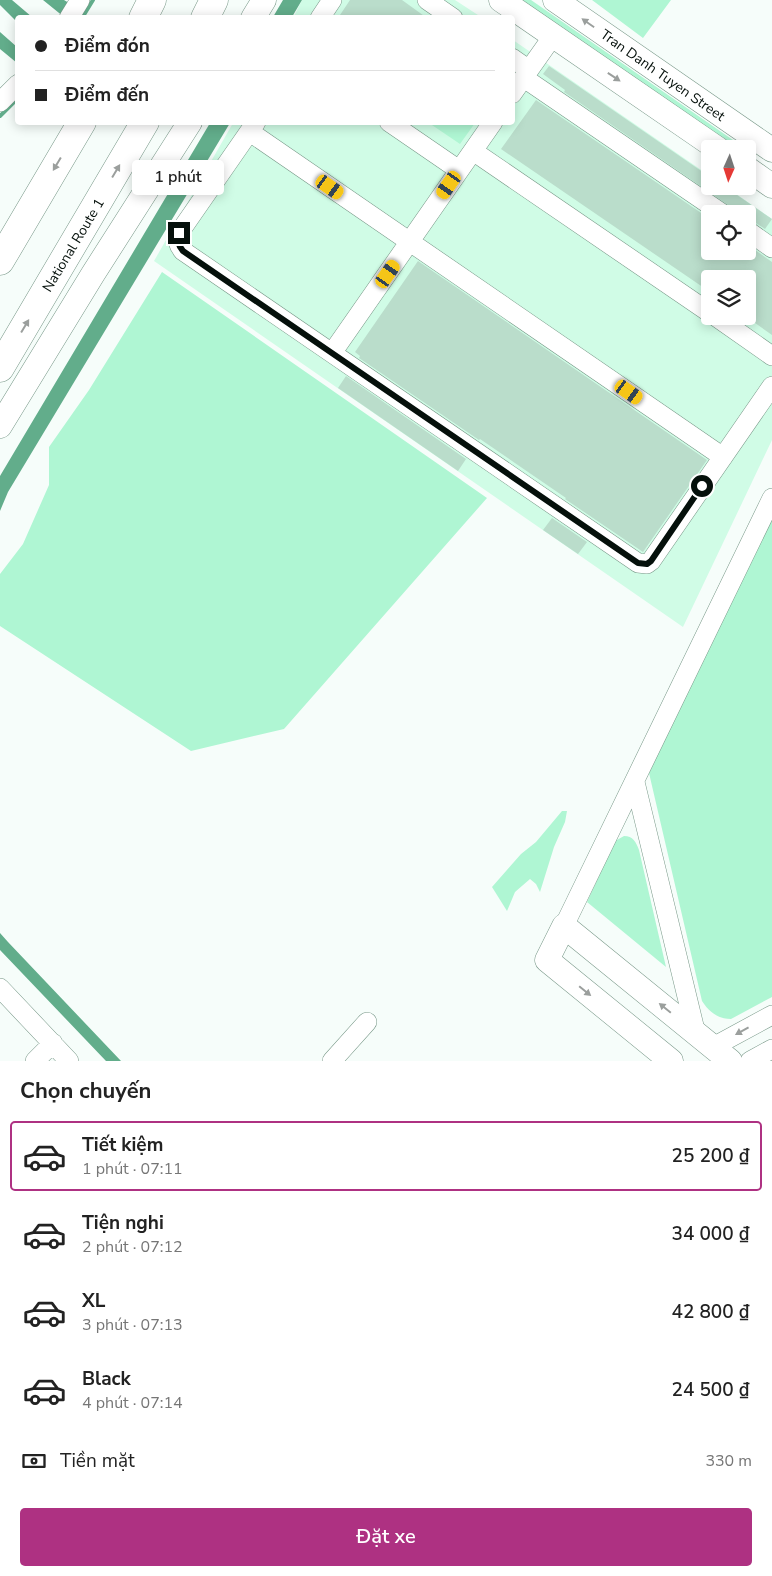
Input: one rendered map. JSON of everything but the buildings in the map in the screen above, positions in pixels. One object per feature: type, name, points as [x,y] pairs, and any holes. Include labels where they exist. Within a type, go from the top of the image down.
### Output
[{"type":"highway","points":[[144,15],[152,0]]},
{"type":"highway","points":[[206,15],[214,0]]},
{"type":"highway","points":[[0,262],[80,125]]},
{"type":"highway","name":"National Route 1","points":[[0,368],[143,125]]},
{"type":"main road","points":[[255,15],[264,0]]},
{"type":"main road","name":"Tran Danh Tuyen Street","points":[[501,0],[705,140]]},
{"type":"main road","name":"Tran Danh Tuyen Street","points":[[555,0],[772,150]]},
{"type":"main road","points":[[0,426],[98,266],[188,125]]},
{"type":"main road","points":[[756,175],[772,186]]},
{"type":"main road","points":[[671,1061],[547,960],[564,926],[713,1047]]},
{"type":"street","points":[[71,15],[80,0]]},
{"type":"street","points":[[322,15],[332,0]]},
{"type":"street","points":[[427,0],[449,15]]},
{"type":"street","points":[[515,90],[553,36]]},
{"type":"street","points":[[515,61],[527,74],[709,205]]},
{"type":"street","points":[[0,102],[15,87]]},
{"type":"street","points":[[393,125],[459,170]]},
{"type":"street","points":[[332,353],[491,125]]},
{"type":"street","points":[[723,457],[410,242],[253,127],[179,233],[179,246],[183,251],[638,563],[647,564],[651,561],[723,457],[772,386]]},
{"type":"street","points":[[473,151],[701,307]]},
{"type":"street","points":[[756,237],[772,248]]},
{"type":"street","points":[[728,325],[772,356]]},
{"type":"street","points":[[564,926],[772,498]]},
{"type":"street","points":[[635,782],[713,1047],[772,1015]]},
{"type":"street","points":[[0,988],[69,1061]]},
{"type":"street","points":[[332,1061],[367,1022]]},
{"type":"street","points":[[35,1061],[53,1044]]},
{"type":"street","points":[[750,1061],[772,1050]]},
{"type":"shaded area","points":[[0,0],[12,0],[30,15],[15,15],[15,20],[0,5]]},
{"type":"shaded area","points":[[43,0],[64,0],[69,3],[65,15],[62,15]]},
{"type":"shaded area","points":[[283,0],[302,0],[293,15],[274,15]]},
{"type":"shaded area","points":[[302,0],[455,0],[478,15],[294,15]]},
{"type":"shaded area","points":[[517,0],[531,0],[733,140],[720,140]]},
{"type":"shaded area","points":[[592,0],[671,0],[643,38]]},
{"type":"shaded area","points":[[0,32],[15,45],[15,61],[0,49]]},
{"type":"shaded area","points":[[515,41],[701,170],[701,195],[738,195],[752,205],[701,205],[701,260],[756,260],[756,208],[772,219],[772,440],[683,627],[154,261],[232,125],[515,125]]},
{"type":"shaded area","points":[[209,125],[229,125],[8,492],[0,511],[0,476]]},
{"type":"shaded area","points":[[432,125],[474,125],[460,144]]},
{"type":"shaded area","points":[[162,272],[487,498],[284,729],[191,751],[0,626],[0,574],[23,544],[49,485],[49,447],[89,390]]},
{"type":"shaded area","points":[[772,514],[772,997],[731,1019],[726,1019],[714,1014],[702,1001],[649,773]]},
{"type":"shaded area","points":[[562,811],[567,811],[565,822],[554,847],[540,892],[536,884],[530,879],[515,892],[507,911],[492,887],[521,854],[536,842]]},
{"type":"shaded area","points":[[624,836],[634,840],[639,850],[666,967],[587,902],[615,841]]},
{"type":"shaded area","points":[[0,933],[121,1061],[106,1061],[0,950]]},
{"type":"waterway","points":[[84,15],[93,0]]},
{"type":"waterway","points":[[0,116],[15,101]]},
{"type":"route","points":[[179,233],[179,246],[183,251],[638,563],[647,564],[651,561],[702,486]]}]
